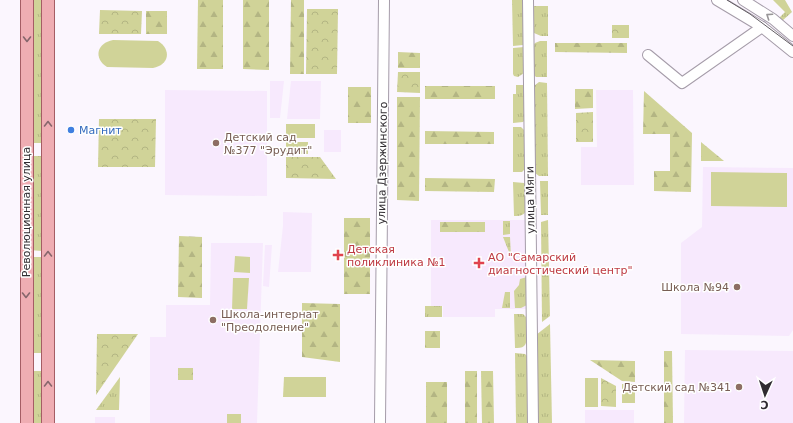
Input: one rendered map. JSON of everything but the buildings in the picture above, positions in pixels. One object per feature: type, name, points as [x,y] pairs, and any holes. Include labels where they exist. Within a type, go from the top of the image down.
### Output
[{"type":"main road","name":"Революционная улица","points":[[27,0],[27,423]]},
{"type":"main road","name":"Революционная улица","points":[[48,0],[48,423]]},
{"type":"street","name":"улица Дзержинского","points":[[380,423],[384,0]]},
{"type":"street","name":"улица Мяги","points":[[528,0],[533,423]]},
{"type":"street","points":[[717,0],[762,27],[793,52]]},
{"type":"street","points":[[743,0],[773,19],[793,36]]},
{"type":"street","points":[[648,55],[682,82],[762,27]]},
{"type":"shaded area","points":[[270,81],[284,81],[280,118],[270,118]]},
{"type":"shaded area","points":[[291,81],[321,81],[320,119],[287,119]]},
{"type":"shaded area","name":"Детский сад №377 \"Эрудит\"","points":[[165,90],[267,91],[267,196],[165,195]]},
{"type":"shaded area","points":[[596,90],[633,90],[634,185],[581,185],[581,147],[597,147]]},
{"type":"shaded area","points":[[324,130],[341,130],[341,152],[324,152]]},
{"type":"shaded area","name":"Школа №94","points":[[703,167],[793,168],[793,330],[789,336],[681,334],[681,243],[702,227]]},
{"type":"shaded area","points":[[283,212],[312,213],[311,272],[278,272]]},
{"type":"shaded area","name":"АО \"Самарский диагностический центр\"","points":[[431,220],[526,220],[528,309],[495,309],[495,317],[443,317],[443,306],[431,306]]},
{"type":"shaded area","name":"Школа-интернат \"Преодоление\"","points":[[211,243],[263,243],[257,423],[150,423],[150,337],[166,337],[166,305],[210,305]]},
{"type":"shaded area","points":[[265,245],[272,245],[269,287],[263,286]]},
{"type":"shaded area","name":"Детский сад №341","points":[[685,350],[793,351],[793,423],[684,423]]},
{"type":"shaded area","points":[[585,410],[634,410],[634,423],[585,423]]},
{"type":"shaded area","points":[[95,417],[115,417],[115,423],[95,423]]},
{"type":"green space","points":[[30,0],[44,0],[43,143],[30,143]]},
{"type":"green space","points":[[198,0],[223,0],[223,69],[197,69]]},
{"type":"green space","points":[[243,0],[269,0],[269,70],[243,69]]},
{"type":"green space","points":[[291,0],[304,0],[304,74],[290,74]]},
{"type":"green space","points":[[512,0],[523,0],[523,45],[513,46]]},
{"type":"green space","points":[[773,0],[785,0],[792,12],[782,21],[779,18],[785,12]]},
{"type":"green space","points":[[534,6],[548,6],[548,36],[541,36],[534,33]]},
{"type":"green space","points":[[307,9],[338,9],[337,74],[306,74]]},
{"type":"green space","points":[[100,10],[142,11],[141,34],[99,34]]},
{"type":"green space","points":[[146,11],[167,11],[167,34],[146,34]]},
{"type":"green space","points":[[612,25],[629,25],[629,38],[612,38]]},
{"type":"green space","points":[[113,40],[158,41],[165,49],[167,57],[162,64],[153,68],[107,67],[100,59],[99,51],[103,44]]},
{"type":"green space","points":[[547,41],[547,77],[536,77],[534,75],[533,46],[535,43]]},
{"type":"green space","points":[[555,43],[627,43],[627,53],[555,52]]},
{"type":"green space","points":[[524,47],[524,73],[518,77],[514,76],[513,48]]},
{"type":"green space","points":[[398,52],[420,53],[420,68],[398,68]]},
{"type":"green space","points":[[398,72],[420,72],[420,93],[397,92]]},
{"type":"green space","points":[[539,82],[547,83],[548,176],[539,176],[535,173],[534,86]]},
{"type":"green space","points":[[516,85],[525,85],[525,120],[523,122],[513,123],[513,94],[516,94]]},
{"type":"green space","points":[[425,86],[495,86],[495,99],[425,99]]},
{"type":"green space","points":[[348,87],[371,87],[371,123],[348,123]]},
{"type":"green space","points":[[575,89],[593,89],[593,108],[575,109]]},
{"type":"green space","points":[[644,91],[692,133],[691,192],[654,191],[654,171],[670,171],[670,134],[643,134]]},
{"type":"green space","points":[[397,97],[420,97],[419,201],[397,200]]},
{"type":"green space","points":[[593,112],[593,142],[576,142],[576,113]]},
{"type":"green space","points":[[99,119],[156,119],[155,167],[98,167]]},
{"type":"green space","points":[[286,124],[315,124],[315,138],[286,138]]},
{"type":"green space","points":[[513,127],[521,127],[525,131],[526,165],[522,172],[513,172]]},
{"type":"green space","points":[[425,131],[494,132],[494,144],[425,144]]},
{"type":"green space","points":[[286,142],[308,142],[308,154],[286,154]]},
{"type":"green space","points":[[701,142],[724,161],[701,161]]},
{"type":"green space","points":[[29,156],[43,156],[42,251],[29,250]]},
{"type":"green space","points":[[286,157],[320,157],[336,179],[286,178]]},
{"type":"green space","points":[[711,172],[787,173],[787,207],[711,206]]},
{"type":"green space","points":[[425,178],[495,179],[494,192],[425,191]]},
{"type":"green space","points":[[540,181],[548,181],[548,215],[541,215]]},
{"type":"green space","points":[[513,182],[524,183],[526,185],[526,212],[519,216],[514,216]]},
{"type":"green space","points":[[344,218],[370,218],[370,294],[344,294]]},
{"type":"green space","points":[[548,220],[550,316],[542,322],[541,222]]},
{"type":"green space","points":[[503,221],[510,221],[510,234],[503,235]]},
{"type":"green space","points":[[440,222],[485,222],[485,232],[440,232]]},
{"type":"green space","points":[[179,236],[202,237],[202,298],[178,297]]},
{"type":"green space","points":[[503,237],[510,237],[511,257]]},
{"type":"green space","points":[[235,256],[250,257],[250,273],[234,272]]},
{"type":"green space","points":[[29,257],[42,257],[42,353],[28,353]]},
{"type":"green space","points":[[527,277],[527,305],[521,308],[515,308],[514,291],[519,285],[520,279]]},
{"type":"green space","points":[[233,278],[249,278],[247,309],[232,309]]},
{"type":"green space","points":[[505,292],[510,292],[510,308],[502,308]]},
{"type":"green space","points":[[302,303],[340,304],[340,362],[302,357]]},
{"type":"green space","points":[[425,306],[442,306],[442,317],[425,317]]},
{"type":"green space","points":[[514,314],[523,314],[527,318],[527,341],[524,346],[520,348],[515,348]]},
{"type":"green space","points":[[550,324],[552,423],[537,423],[536,335]]},
{"type":"green space","points":[[425,331],[440,331],[440,348],[425,348]]},
{"type":"green space","points":[[97,334],[138,334],[96,395]]},
{"type":"green space","points":[[664,351],[672,351],[673,423],[664,423]]},
{"type":"green space","points":[[515,353],[525,354],[528,357],[528,423],[516,423]]},
{"type":"green space","points":[[590,360],[635,361],[635,382],[622,381]]},
{"type":"green space","points":[[178,368],[193,368],[193,380],[178,380]]},
{"type":"green space","points":[[29,371],[42,371],[42,423],[28,423]]},
{"type":"green space","points":[[465,371],[477,371],[477,423],[465,423]]},
{"type":"green space","points":[[481,371],[493,371],[494,423],[482,423]]},
{"type":"green space","points":[[120,377],[119,410],[96,410]]},
{"type":"green space","points":[[284,377],[326,377],[326,397],[283,397]]},
{"type":"green space","points":[[585,378],[598,378],[598,407],[585,407]]},
{"type":"green space","points":[[601,378],[616,386],[616,407],[601,406]]},
{"type":"green space","points":[[426,382],[447,382],[447,423],[426,423]]},
{"type":"green space","points":[[622,384],[635,384],[635,403],[622,403]]},
{"type":"green space","points":[[227,414],[241,414],[241,423],[227,423]]},
{"type":"tram line","points":[[727,0],[750,14],[793,46]]},
{"type":"place","name":"Магнит","points":[[71,130]]},
{"type":"place","name":"Детский сад №377 \"Эрудит\"","points":[[216,143]]},
{"type":"place","name":"Детская поликлиника №1","points":[[338,255]]},
{"type":"place","name":"АО \"Самарский диагностический центр\"","points":[[479,263]]},
{"type":"place","name":"Школа №94","points":[[737,287]]},
{"type":"place","name":"Школа-интернат \"Преодоление\"","points":[[213,320]]},
{"type":"place","name":"Детский сад №341","points":[[739,387]]}]
